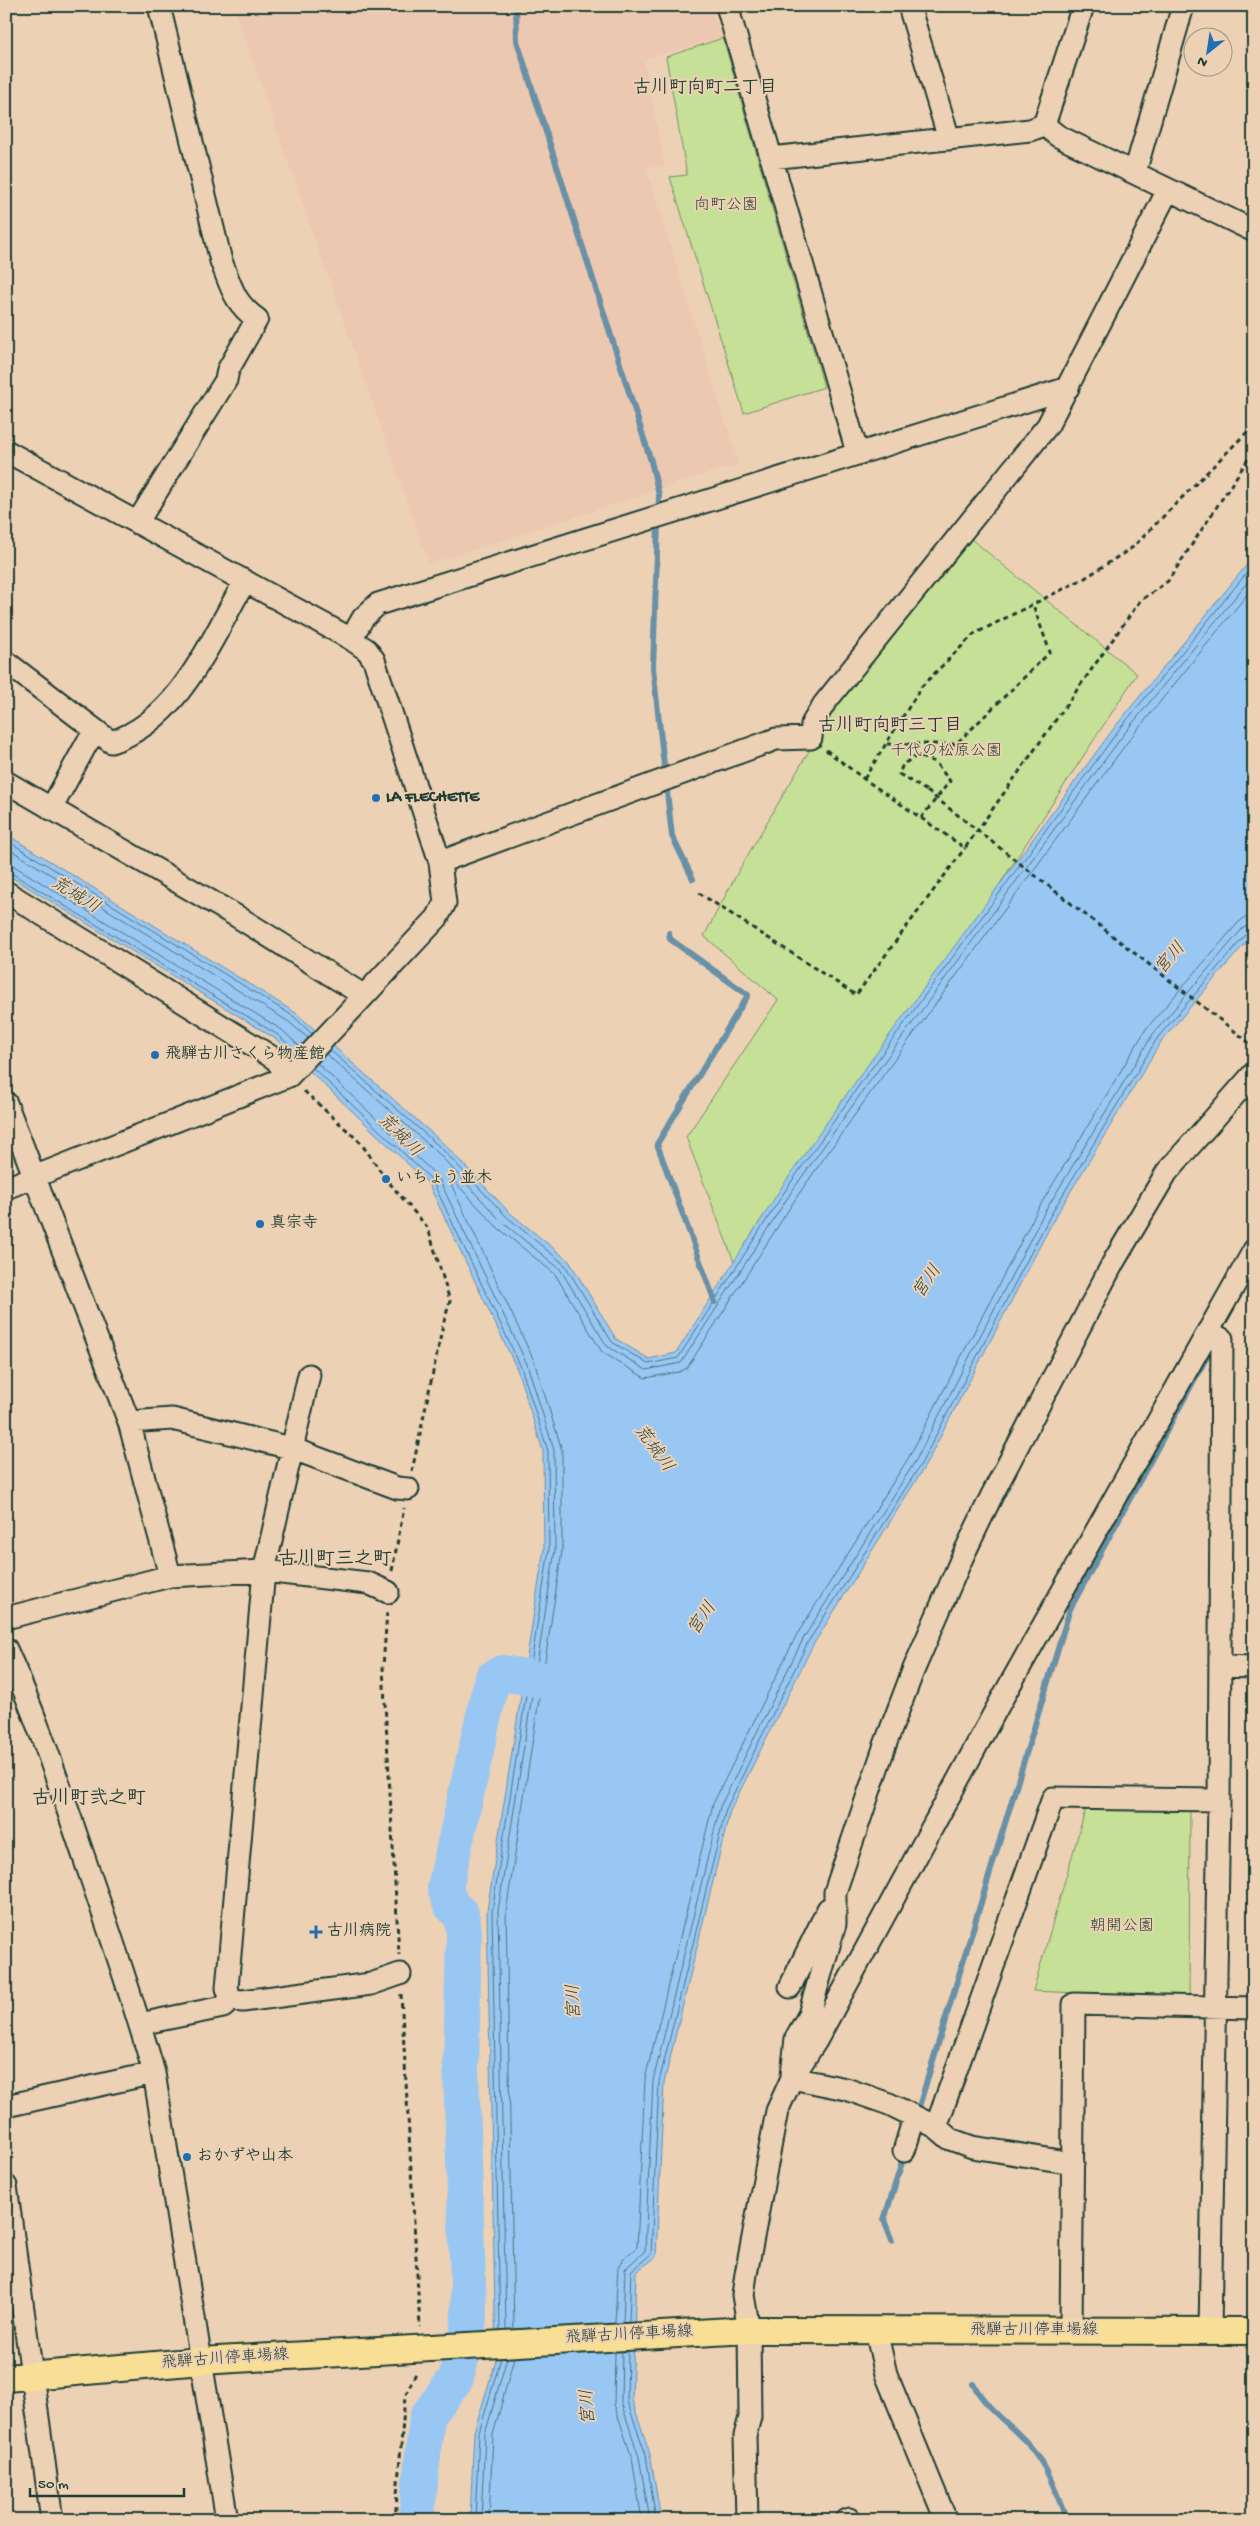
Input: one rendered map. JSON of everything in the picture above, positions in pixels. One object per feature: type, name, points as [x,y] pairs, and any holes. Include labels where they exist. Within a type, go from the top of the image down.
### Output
[{"type":"main road","name":"飛騨古川停車場線","points":[[6,2378],[32,2374],[200,2361],[741,2330],[1254,2331]]},
{"type":"street","points":[[137,523],[226,380],[228,370],[257,320],[243,309],[235,297],[221,261],[159,6]]},
{"type":"street","points":[[727,6],[857,452]]},
{"type":"street","points":[[909,6],[949,139]]},
{"type":"street","points":[[1044,125],[1083,6]]},
{"type":"street","points":[[1135,172],[1183,6]]},
{"type":"street","points":[[771,158],[1030,130],[1044,125]]},
{"type":"street","points":[[1044,125],[1058,136],[1135,172],[1168,190],[1248,223]]},
{"type":"street","points":[[440,862],[776,739],[811,738],[812,724],[824,704],[1048,425],[1168,190]]},
{"type":"street","points":[[351,639],[363,618],[378,604],[857,452],[1068,388]]},
{"type":"street","points":[[6,451],[351,639],[367,650],[374,660],[440,862],[445,903],[437,918],[359,999],[289,1076],[6,1188]]},
{"type":"street","points":[[6,662],[111,742],[128,737],[170,703],[190,676],[245,581]]},
{"type":"street","points":[[51,809],[87,743],[97,731]]},
{"type":"street","points":[[6,782],[238,917],[359,999]]},
{"type":"street","points":[[6,892],[275,1059],[289,1076]]},
{"type":"street","points":[[790,1987],[835,1892],[885,1745],[910,1680],[961,1560],[992,1495],[1114,1261],[1155,1189],[1167,1172],[1254,1073]]},
{"type":"street","points":[[6,1103],[36,1176],[129,1422],[170,1576]]},
{"type":"street","points":[[748,2520],[745,2475],[746,2436],[750,2417],[741,2330],[743,2295],[777,2111],[792,2078],[816,2042],[1004,1697],[1246,1278],[1254,1250]]},
{"type":"street","points":[[1210,2332],[1220,1666],[1214,1335]]},
{"type":"street","points":[[231,2000],[226,1988],[264,1571],[309,1375]]},
{"type":"street","points":[[129,1422],[172,1419],[291,1448],[398,1488],[408,1489]]},
{"type":"street","points":[[6,1618],[170,1576],[264,1571],[368,1583],[388,1592]]},
{"type":"street","points":[[6,1649],[34,1713],[140,2024],[154,2073],[227,2520]]},
{"type":"street","points":[[1220,1666],[1254,1667]]},
{"type":"street","points":[[936,2127],[1054,1798],[1219,1800]]},
{"type":"street","points":[[792,2078],[796,2038],[809,2015],[835,1924],[835,1892]]},
{"type":"street","points":[[140,2024],[223,2007],[231,2000],[243,2001],[371,1984],[400,1974]]},
{"type":"street","points":[[1071,2331],[1074,2004],[1254,2008]]},
{"type":"street","points":[[6,2106],[154,2073]]},
{"type":"street","points":[[792,2078],[846,2089],[889,2104],[914,2118],[936,2127],[950,2139],[972,2147],[1072,2163]]},
{"type":"street","points":[[904,2151],[914,2118]]},
{"type":"street","points":[[6,2186],[52,2520]]},
{"type":"street","points":[[876,2331],[886,2374],[946,2520]]},
{"type":"path","points":[[864,780],[922,686],[974,634],[1085,578],[1133,547],[1254,426]]},
{"type":"path","points":[[699,894],[856,995],[965,848],[1140,601],[1168,580],[1254,450]]},
{"type":"path","points":[[886,744],[956,744],[1050,652],[1033,604]]},
{"type":"path","points":[[811,738],[864,780],[965,848]]},
{"type":"path","points":[[921,818],[950,781],[935,762],[917,756],[903,764],[899,774],[926,791],[1253,1045]]},
{"type":"path","points":[[289,1076],[360,1142],[386,1179],[428,1228],[450,1301],[443,1325],[408,1489],[388,1592],[383,1667],[400,1974],[425,2348],[405,2396],[395,2520]]},
{"type":"shaded area","points":[[233,6],[710,6],[723,38],[644,59],[665,167],[646,167],[739,464],[429,564]]},
{"type":"green space","name":"向町公園","points":[[723,38],[824,387],[744,413],[670,177],[687,175],[666,57]]},
{"type":"green space","name":"千代の松原公園","points":[[970,538],[1137,674],[741,1280],[686,1137],[778,1000],[704,936],[739,870],[849,683]]},
{"type":"green space","name":"朝開公園","points":[[1087,1804],[1190,1806],[1189,1998],[1033,1991]]},
{"type":"water","points":[[1254,556],[1254,933],[1162,1040],[1054,1219],[925,1466],[813,1645],[730,1811],[664,2083],[656,2257],[636,2272],[632,2400],[650,2454],[661,2520],[470,2520],[474,2432],[496,2360],[487,1911],[544,1549],[543,1451],[517,1369],[428,1183],[276,1039],[6,874],[6,834],[296,1013],[445,1145],[510,1213],[569,1261],[616,1339],[649,1359],[676,1353],[783,1185],[856,1081],[1114,728]]},
{"type":"waterway","points":[[516,6],[517,41],[651,461],[659,495],[653,668],[672,836],[693,879]]},
{"type":"waterway","points":[[669,933],[670,939],[748,995],[657,1144],[715,1302]]},
{"type":"waterway","points":[[918,2110],[1070,1609],[1210,1351]]},
{"type":"waterway","points":[[416,2520],[427,2417],[456,2378],[468,2331],[469,2315],[461,2069],[464,1931],[461,1914],[451,1905],[445,1888],[492,1679],[502,1673],[573,1685]]},
{"type":"waterway","points":[[892,2241],[884,2220],[904,2156]]},
{"type":"waterway","points":[[973,2384],[985,2402],[1035,2452],[1051,2480],[1067,2520]]},
{"type":"place","name":"LA FLECHETTE","points":[[376,798]]},
{"type":"place","name":"飛騨古川さくら物産館","points":[[155,1055]]},
{"type":"place","name":"いちょう並木","points":[[386,1179]]},
{"type":"place","name":"真宗寺","points":[[260,1224]]},
{"type":"place","name":"古川病院","points":[[316,1932]]},
{"type":"place","name":"おかずや山本","points":[[187,2157]]},
{"type":"district","name":"古川町向町二丁目","points":[[705,88]]},
{"type":"district","name":"古川町向町三丁目","points":[[890,726]]},
{"type":"district","name":"古川町三之町","points":[[335,1560]]},
{"type":"district","name":"古川町弐之町","points":[[89,1799]]},
{"type":"water label","name":"荒城川","points":[[75,896]]},
{"type":"water label","name":"宮川","points":[[1171,959]]},
{"type":"water label","name":"荒城川","points":[[399,1136]]},
{"type":"water label","name":"宮川","points":[[928,1282]]},
{"type":"water label","name":"荒城川","points":[[653,1449]]},
{"type":"water label","name":"宮川","points":[[703,1619]]},
{"type":"water label","name":"宮川","points":[[575,2002]]},
{"type":"water label","name":"宮川","points":[[589,2407]]}]
